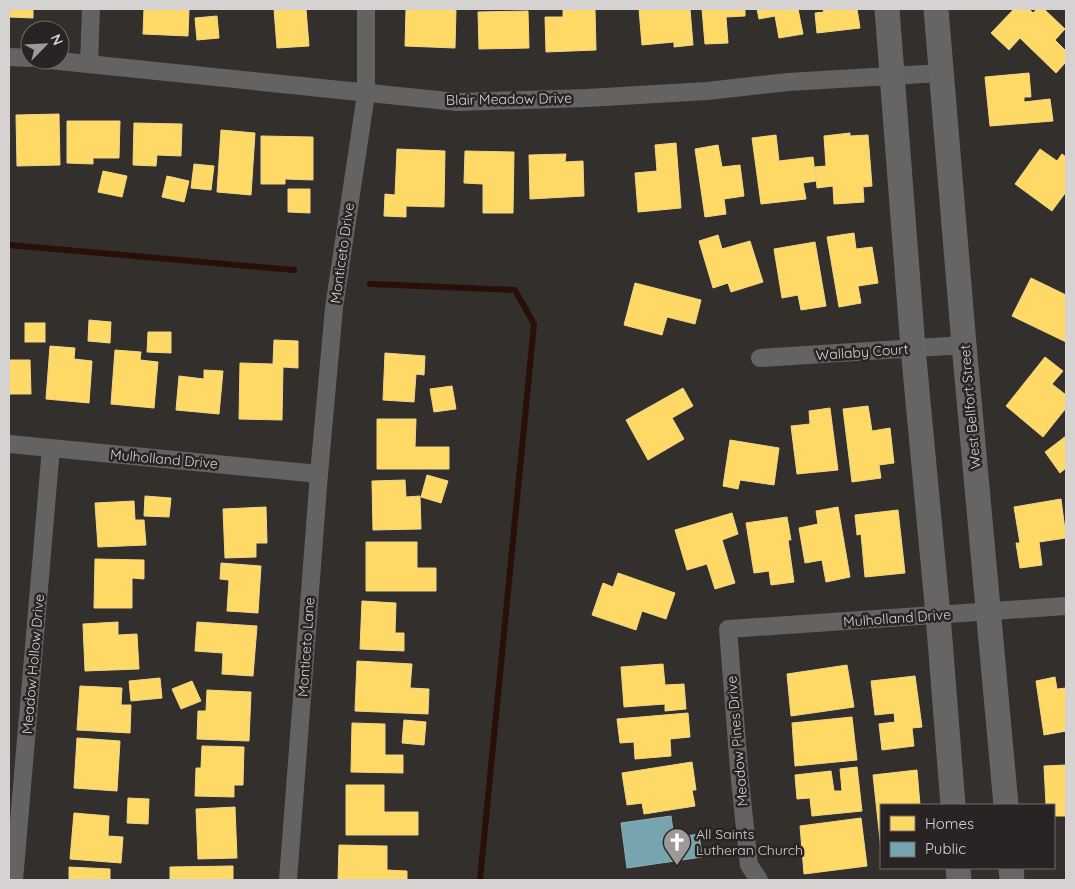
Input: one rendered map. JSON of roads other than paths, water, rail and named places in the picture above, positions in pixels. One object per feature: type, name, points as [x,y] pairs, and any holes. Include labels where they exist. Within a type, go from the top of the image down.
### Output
[{"type":"main road","points":[[887,9],[913,348],[938,615],[953,804]]},
{"type":"main road","name":"West Bellfort Street","points":[[936,9],[964,345],[1006,804]]},
{"type":"street","points":[[89,63],[91,9]]},
{"type":"street","points":[[366,9],[366,94]]},
{"type":"street","name":"Blair Meadow Drive","points":[[70,62],[457,102],[707,91],[788,82],[941,73]]},
{"type":"street","name":"Monticeto Drive","points":[[324,414],[334,308],[366,94]]},
{"type":"street","name":"Wallaby Court","points":[[760,358],[964,345]]},
{"type":"street","name":"Monticeto Lane","points":[[288,880],[324,414]]},
{"type":"street","name":"Mulholland Drive","points":[[9,444],[319,474]]},
{"type":"street","name":"Meadow Hollow Drive","points":[[14,880],[51,448]]},
{"type":"street","name":"Mulholland Drive","points":[[728,629],[1066,606]]},
{"type":"street","name":"Meadow Pines Drive","points":[[728,629],[740,781],[749,865],[759,880]]},
{"type":"waterway","points":[[9,245],[294,270]]},
{"type":"waterway","points":[[370,284],[515,290],[534,324],[480,880]]},
{"type":"place","name":"All Saints Lutheran Church","points":[[677,866]]}]
